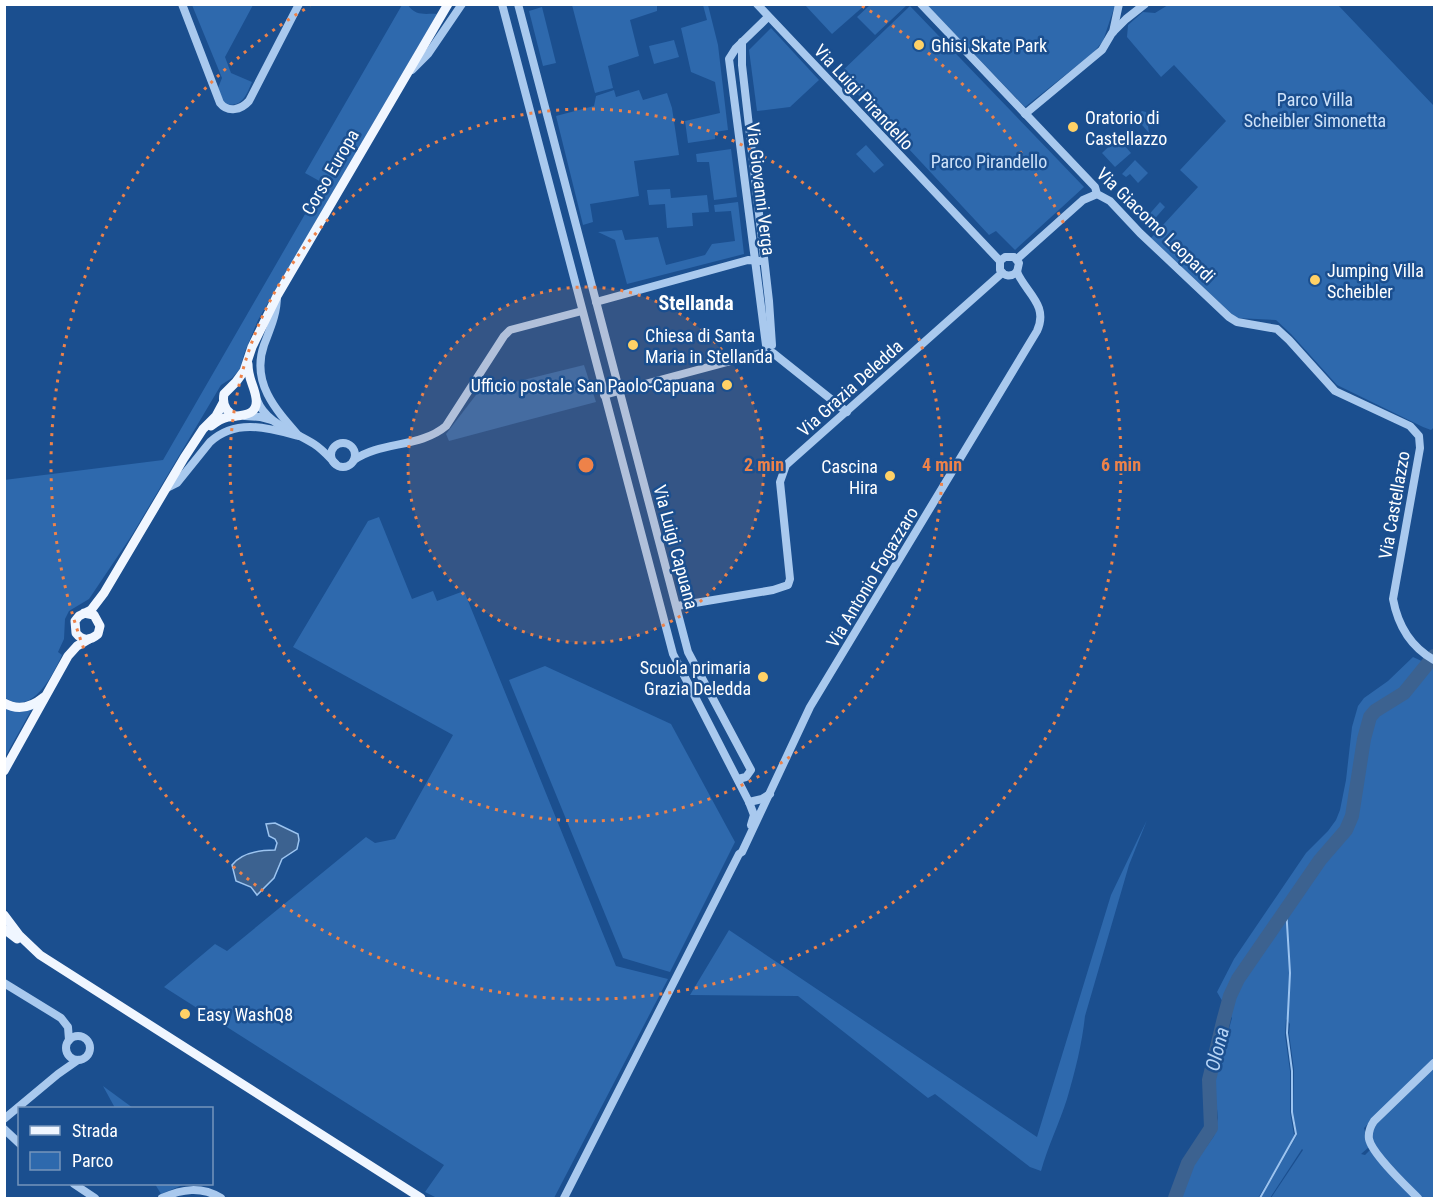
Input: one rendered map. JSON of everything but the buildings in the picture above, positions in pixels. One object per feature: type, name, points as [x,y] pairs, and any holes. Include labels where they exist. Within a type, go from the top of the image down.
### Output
[{"type":"main road","name":"Corso Europa","points":[[233,385],[240,378],[255,339],[277,296],[448,4]]},
{"type":"main road","points":[[200,435],[223,419],[253,410],[255,395],[249,379],[248,360]]},
{"type":"main road","points":[[4,771],[68,656],[78,617],[94,606],[106,591],[165,489],[203,429],[216,416],[223,403],[224,394],[233,385],[242,384],[255,395]]},
{"type":"main road","points":[[223,403],[226,410],[239,416]]},
{"type":"main road","points":[[68,656],[77,646],[98,634],[99,610],[106,591]]},
{"type":"main road","points":[[84,613],[94,615],[100,623]]},
{"type":"main road","points":[[74,626],[79,637],[89,639]]},
{"type":"main road","points":[[4,703],[13,707],[25,707],[46,696]]},
{"type":"main road","points":[[5,916],[27,944]]},
{"type":"main road","points":[[4,929],[105,998],[421,1198]]},
{"type":"street","points":[[182,4],[220,103],[231,110],[242,108],[249,101],[299,4]]},
{"type":"street","points":[[405,77],[428,54],[462,4]]},
{"type":"street","name":"Via Luigi Capuana","points":[[518,4],[688,652],[751,770],[746,777],[738,779]]},
{"type":"street","name":"Via Luigi Pirandello","points":[[757,4],[1000,261]]},
{"type":"street","name":"Via Giacomo Leopardi","points":[[921,4],[1095,187],[1097,194],[1110,201],[1229,317],[1237,322],[1272,327],[1282,333],[1335,391]]},
{"type":"street","points":[[1112,33],[1119,4]]},
{"type":"street","points":[[1025,114],[1102,50],[1112,33],[1145,4]]},
{"type":"street","name":"Via Luigi Capuana","points":[[501,6],[673,654],[750,802]]},
{"type":"street","name":"Via Giovanni Verga","points":[[768,17],[731,53],[729,58],[769,349]]},
{"type":"street","points":[[512,45],[516,36],[521,35],[526,38]]},
{"type":"street","name":"Via Giovanni Verga","points":[[742,42],[742,65],[773,339],[769,349]]},
{"type":"street","points":[[525,97],[533,98],[541,94]]},
{"type":"street","points":[[1017,260],[1083,200],[1097,194]]},
{"type":"street","points":[[1008,256],[1017,260],[1019,266],[1017,272],[1008,276],[1002,273],[999,267],[1000,261],[1008,256]]},
{"type":"street","points":[[239,416],[260,417],[275,422],[321,446],[349,445],[361,449],[377,448],[416,440],[436,433],[446,426],[510,330],[748,260],[764,262]]},
{"type":"street","name":"Via Antonio Fogazzaro","points":[[739,854],[771,793],[810,707],[1037,331],[1041,322],[1040,308],[1017,272]]},
{"type":"street","name":"Via Grazia Deledda","points":[[677,606],[773,590],[788,585],[790,579],[780,493],[780,477],[786,465],[1002,273]]},
{"type":"street","points":[[277,296],[276,312],[262,353],[261,377],[268,397],[299,436]]},
{"type":"street","points":[[604,395],[769,349],[847,412]]},
{"type":"street","name":"Via Castellazzo","points":[[1335,391],[1410,426],[1419,436],[1419,459],[1393,599],[1396,613],[1404,630],[1422,654],[1434,660]]},
{"type":"street","points":[[255,395],[260,407],[275,422]]},
{"type":"street","points":[[165,489],[177,483],[216,437],[231,430],[240,427],[259,427],[299,436]]},
{"type":"street","points":[[314,444],[336,464],[346,466],[362,454],[377,448]]},
{"type":"street","points":[[336,464],[332,454],[338,445]]},
{"type":"street","points":[[349,445],[354,450],[354,460]]},
{"type":"street","points":[[564,1198],[739,854],[754,819],[750,802],[762,799],[771,793]]},
{"type":"street","points":[[4,983],[60,1018],[68,1027],[69,1040],[65,1064],[58,1074]]},
{"type":"street","points":[[18,1107],[58,1074],[89,1054],[89,1042],[80,1036],[69,1040]]},
{"type":"street","points":[[66,1051],[70,1057],[78,1060]]},
{"type":"street","points":[[1418,1198],[1376,1153],[1369,1142],[1368,1134],[1379,1115],[1434,1063]]},
{"type":"street","points":[[4,1119],[18,1107]]},
{"type":"street","points":[[4,1129],[18,1142]]},
{"type":"street","points":[[76,1185],[95,1198]]},
{"type":"street","points":[[162,1198],[185,1189],[208,1191],[221,1198]]},
{"type":"green space","points":[[192,5],[253,5],[225,57],[231,73],[252,82],[242,100],[235,104],[224,104],[218,88],[222,78]]},
{"type":"green space","points":[[402,5],[408,5],[418,13],[437,14],[258,320],[240,369],[221,385],[132,535],[89,599],[69,611],[65,619],[64,639],[58,652],[62,655],[47,683],[33,698],[24,702],[15,702],[5,698],[4,480],[163,460],[323,183],[305,173]]},
{"type":"green space","points":[[572,5],[657,5],[657,11],[630,20],[639,56],[608,66],[613,88],[595,93]]},
{"type":"green space","points":[[703,5],[708,5],[718,45],[728,130],[715,132],[715,139],[688,143],[685,121],[720,113],[715,82],[691,72],[681,28],[707,20]]},
{"type":"green space","points":[[805,5],[865,5],[832,34]]},
{"type":"green space","points":[[870,5],[907,5],[875,35],[857,17]]},
{"type":"green space","points":[[927,5],[1115,5],[1103,41],[1093,53],[1025,107]]},
{"type":"green space","name":"Parco Villa Scheibler Simonetta","points":[[1168,5],[1338,5],[1434,106],[1434,427],[1431,430],[1337,385],[1276,320],[1236,318],[1151,238],[1198,187],[1180,170],[1226,121],[1174,65],[1161,77],[1127,37],[1128,25],[1143,12],[1155,13]]},
{"type":"green space","name":"Parco Pirandello","points":[[910,6],[1084,187],[1015,250],[996,231],[989,235],[839,74]]},
{"type":"green space","points":[[542,7],[556,63],[543,66],[529,11]]},
{"type":"green space","points":[[771,28],[819,80],[790,107],[757,111],[749,50]]},
{"type":"green space","points":[[674,40],[679,57],[654,64],[649,46]]},
{"type":"green space","points":[[614,90],[616,97],[639,90],[643,100],[667,93],[672,108],[679,155],[634,161],[639,196],[590,204],[593,222],[583,225],[556,116],[594,106],[596,96]]},
{"type":"green space","points":[[1142,111],[1146,112],[1149,133],[1137,119]]},
{"type":"green space","points":[[1118,138],[1131,153],[1115,167],[1102,153]]},
{"type":"green space","points":[[866,145],[884,165],[874,173],[856,154]]},
{"type":"green space","points":[[731,149],[737,197],[714,200],[709,162],[697,162],[696,154]]},
{"type":"green space","points":[[1135,160],[1148,173],[1138,183],[1130,174],[1126,177],[1122,174]]},
{"type":"green space","points":[[670,189],[671,198],[707,195],[709,212],[692,213],[693,226],[667,228],[665,204],[649,205],[647,190]]},
{"type":"green space","points":[[738,202],[744,254],[627,284],[615,240],[598,232],[622,230],[625,240],[658,237],[666,265],[705,255],[712,244],[735,241],[731,211],[715,212],[714,205]]},
{"type":"green space","points":[[1160,202],[1165,207],[1151,223],[1146,218]]},
{"type":"green space","points":[[584,365],[596,402],[449,441],[446,434],[479,391]]},
{"type":"green space","points":[[379,517],[412,599],[433,591],[437,601],[464,591],[616,966],[668,979],[554,1198],[437,1198],[425,1192],[444,1165],[164,987],[215,944],[227,951],[366,837],[375,843],[395,839],[453,735],[293,647],[368,521]]},
{"type":"green space","points":[[1413,657],[1426,663],[1401,691],[1374,708],[1364,720],[1349,813],[1340,834],[1310,869],[1308,879],[1345,839],[1356,817],[1363,768],[1374,721],[1377,716],[1408,697],[1434,667],[1434,1058],[1364,1128],[1369,1147],[1361,1154],[1365,1155],[1370,1150],[1415,1198],[1271,1198],[1302,1149],[1270,1198],[1261,1198],[1297,1135],[1293,1112],[1294,1070],[1290,1024],[1286,1019],[1290,1112],[1294,1135],[1286,1152],[1258,1198],[1181,1198],[1194,1164],[1214,1136],[1218,1118],[1214,1082],[1232,1018],[1217,992],[1234,959],[1306,853],[1336,820],[1346,780],[1352,727],[1358,706],[1364,698],[1388,681]]},
{"type":"green space","points":[[545,666],[671,724],[735,842],[670,972],[623,958],[509,680]]},
{"type":"green space","points":[[5,706],[33,707],[5,757]]},
{"type":"green space","points":[[1147,820],[1129,865],[1085,1016],[1070,1089],[1041,1171],[1030,1167],[935,1094],[928,1098],[798,996],[690,995],[729,930],[1037,1137],[1111,895]]},
{"type":"green space","points":[[1434,1064],[1434,1198],[1422,1198],[1376,1149],[1371,1135],[1378,1121]]},
{"type":"green space","points":[[103,1086],[132,1107],[114,1107]]},
{"type":"green space","points":[[156,1185],[183,1185],[161,1194]]},
{"type":"shaded area","points":[[275,823],[298,834],[297,849],[282,859],[274,878],[257,895],[251,887],[236,881],[232,865],[246,855],[258,851],[275,850],[277,843],[269,836],[266,824]]},
{"type":"waterway","name":"Olona","points":[[1175,1198],[1188,1163],[1211,1128],[1209,1080],[1230,996],[1238,979],[1320,860],[1346,830],[1352,816],[1364,739],[1370,717],[1375,711],[1404,693],[1434,656]]},
{"type":"waterway","name":"Olona","points":[[1260,1198],[1296,1134],[1292,1112],[1292,1071],[1287,1033],[1290,973],[1286,907]]},
{"type":"place","name":"Ghisi Skate Park","points":[[919,45]]},
{"type":"place","name":"Oratorio di Castellazzo","points":[[1073,127]]},
{"type":"place","name":"Jumping Villa Scheibler","points":[[1315,280]]},
{"type":"place","name":"Chiesa di Santa Maria in Stellanda","points":[[633,345]]},
{"type":"place","name":"Ufficio postale San Paolo-Capuana","points":[[727,385]]},
{"type":"place","name":"Cascina Hira","points":[[890,476]]},
{"type":"place","name":"Scuola primaria Grazia Deledda","points":[[763,677]]},
{"type":"place","name":"Easy WashQ8","points":[[185,1014]]},
{"type":"district","name":"Stellanda","points":[[696,303]]}]
